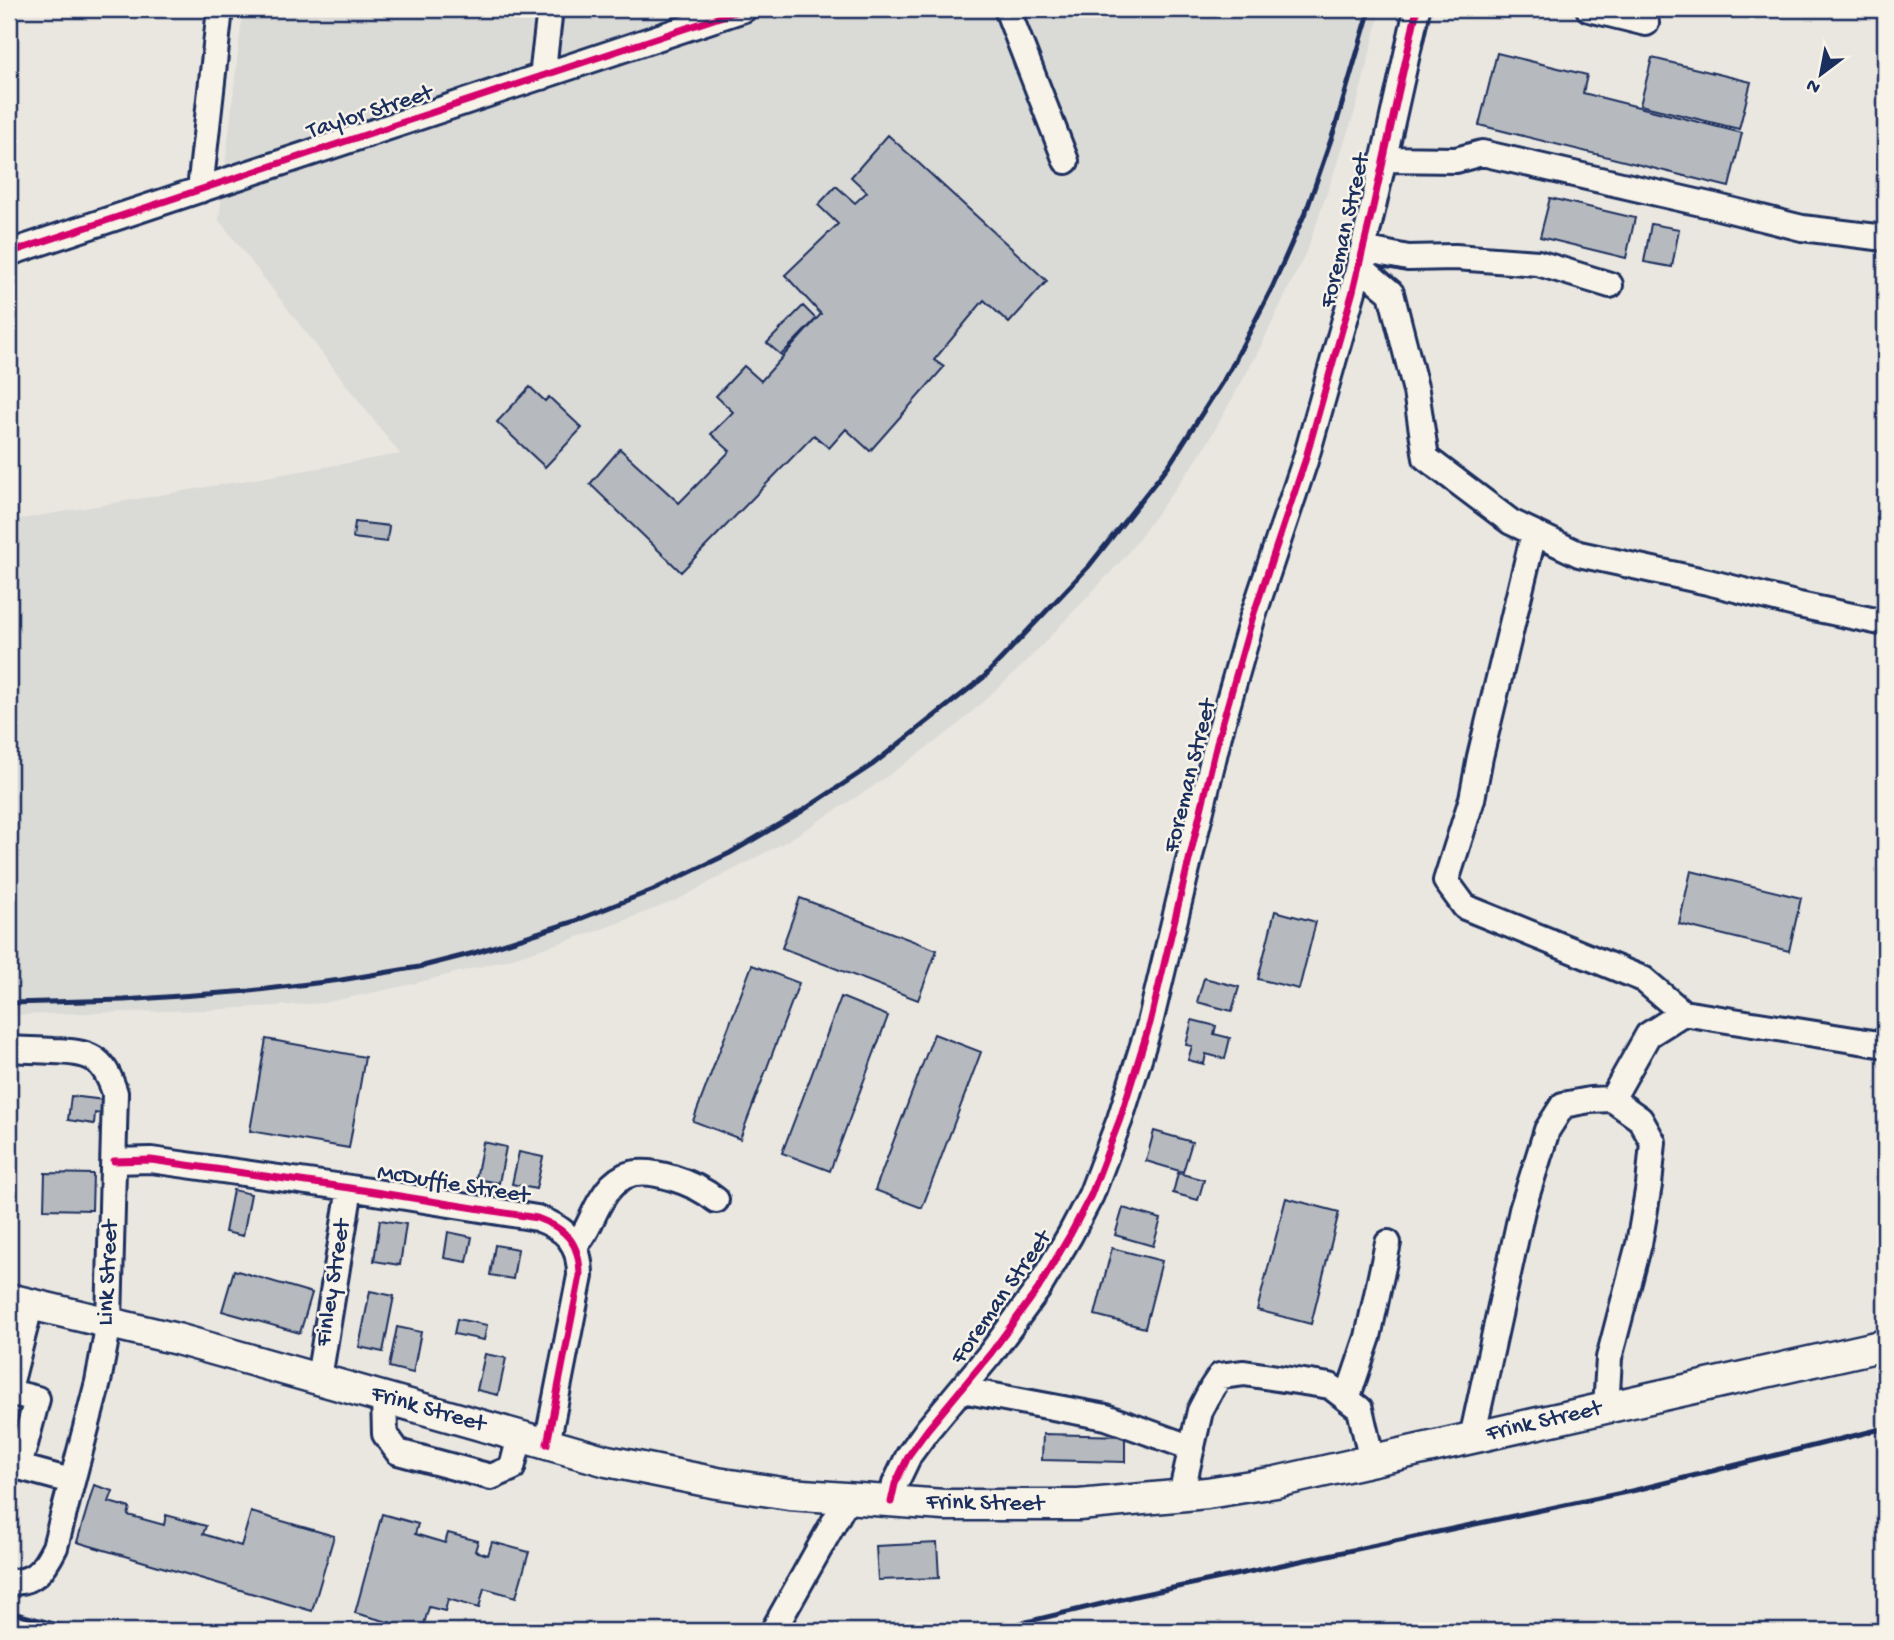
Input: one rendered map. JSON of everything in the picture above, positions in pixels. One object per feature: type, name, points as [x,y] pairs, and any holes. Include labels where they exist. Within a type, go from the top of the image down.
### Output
[{"type":"main road","name":"Frink Street","points":[[20,1301],[319,1378],[607,1461],[789,1494],[944,1506],[1079,1505],[1181,1496],[1276,1482],[1885,1345]]},
{"type":"street","points":[[200,190],[220,9]]},
{"type":"street","points":[[542,77],[550,9]]},
{"type":"street","name":"Taylor Street","points":[[9,253],[744,9]]},
{"type":"street","points":[[1007,9],[1066,161]]},
{"type":"street","name":"Foreman Street","points":[[891,1502],[895,1484],[909,1455],[1023,1310],[1070,1235],[1091,1195],[1120,1119],[1150,1023],[1223,722],[1253,616],[1312,435],[1361,258],[1417,9]]},
{"type":"street","points":[[1589,9],[1646,23]]},
{"type":"street","points":[[1383,159],[1456,160],[1482,153],[1802,228],[1885,238]]},
{"type":"street","points":[[1361,258],[1455,257],[1538,262],[1610,285]]},
{"type":"street","points":[[1361,258],[1391,293],[1416,391],[1426,458],[1511,522],[1579,554],[1885,623]]},
{"type":"street","points":[[1534,533],[1472,799],[1446,881],[1465,907],[1643,979],[1683,1013],[1885,1045]]},
{"type":"street","points":[[1612,1099],[1648,1035],[1683,1013]]},
{"type":"street","name":"Link Street","points":[[9,1049],[78,1052],[90,1055],[110,1078],[115,1093],[109,1322],[98,1382],[55,1547],[34,1578],[9,1582]]},
{"type":"street","points":[[1472,1438],[1522,1210],[1547,1130],[1563,1105],[1612,1099],[1640,1119],[1653,1142],[1639,1244],[1609,1358],[1606,1409]]},
{"type":"street","name":"McDuffie Street","points":[[114,1161],[151,1160],[537,1218],[552,1223],[565,1232],[575,1245]]},
{"type":"street","points":[[384,1398],[385,1434],[398,1452],[491,1477],[512,1468],[534,1440],[580,1276],[580,1260],[575,1245],[584,1234],[603,1196],[613,1184],[626,1175],[648,1173],[691,1184],[716,1200]]},
{"type":"street","name":"Finley Street","points":[[319,1378],[350,1188]]},
{"type":"street","points":[[1347,1399],[1368,1337],[1388,1243]]},
{"type":"street","points":[[20,1301],[9,1391],[37,1399],[19,1468],[71,1480]]},
{"type":"street","points":[[1181,1496],[1200,1411],[1220,1376],[1244,1373],[1330,1386],[1360,1409],[1373,1461]]},
{"type":"street","points":[[962,1390],[1106,1417],[1192,1448]]},
{"type":"street","points":[[773,1631],[848,1499]]},
{"type":"shaded area","points":[[243,9],[1381,9],[1356,108],[1308,248],[1256,356],[1203,451],[1125,557],[1023,665],[953,729],[872,787],[787,841],[677,900],[597,931],[506,960],[323,1003],[208,1010],[9,1015],[9,521],[400,454],[219,220]]},
{"type":"building","points":[[1497,53],[1587,75],[1583,93],[1742,133],[1729,187],[1479,125]]},
{"type":"building","points":[[1652,58],[1751,82],[1739,129],[1640,105]]},
{"type":"building","points":[[888,135],[1047,281],[1009,323],[984,300],[934,360],[944,367],[870,451],[846,429],[829,448],[814,435],[681,572],[590,484],[620,449],[679,503],[730,451],[711,434],[733,412],[716,396],[744,366],[761,381],[821,314],[785,275],[838,224],[818,205],[836,186],[855,203],[867,192],[851,177]]},
{"type":"building","points":[[1550,198],[1635,218],[1626,258],[1540,237]]},
{"type":"building","points":[[1651,224],[1679,229],[1672,267],[1644,262]]},
{"type":"building","points":[[803,306],[816,319],[781,355],[767,343]]},
{"type":"building","points":[[530,387],[545,401],[549,397],[582,428],[545,467],[497,422]]},
{"type":"building","points":[[355,522],[389,526],[387,542],[353,538]]},
{"type":"building","points":[[1691,871],[1801,898],[1789,951],[1679,924]]},
{"type":"building","points":[[800,898],[937,950],[918,1000],[782,948]]},
{"type":"building","points":[[1275,911],[1316,922],[1299,989],[1258,979]]},
{"type":"building","points":[[752,965],[799,983],[740,1139],[693,1121]]},
{"type":"building","points":[[1204,978],[1239,987],[1232,1011],[1197,1002]]},
{"type":"building","points":[[841,997],[888,1016],[830,1171],[782,1153]]},
{"type":"building","points":[[1192,1020],[1216,1026],[1214,1034],[1230,1038],[1225,1059],[1206,1054],[1204,1064],[1188,1060],[1192,1046],[1186,1045]]},
{"type":"building","points":[[934,1034],[981,1052],[922,1208],[875,1190]]},
{"type":"building","points":[[266,1039],[365,1057],[349,1148],[250,1131]]},
{"type":"building","points":[[71,1096],[104,1100],[103,1114],[95,1113],[94,1124],[68,1120]]},
{"type":"building","points":[[1154,1131],[1192,1142],[1183,1172],[1146,1161]]},
{"type":"building","points":[[483,1142],[506,1147],[499,1183],[476,1179]]},
{"type":"building","points":[[519,1152],[543,1157],[536,1189],[512,1184]]},
{"type":"building","points":[[45,1173],[93,1174],[92,1210],[44,1209]]},
{"type":"building","points":[[1178,1173],[1204,1180],[1198,1200],[1173,1193]]},
{"type":"building","points":[[233,1190],[251,1194],[243,1236],[225,1232]]},
{"type":"building","points":[[1286,1198],[1339,1212],[1311,1324],[1257,1310]]},
{"type":"building","points":[[1123,1208],[1161,1219],[1153,1246],[1115,1235]]},
{"type":"building","points":[[380,1220],[406,1224],[400,1265],[374,1261]]},
{"type":"building","points":[[448,1232],[472,1237],[467,1262],[444,1258]]},
{"type":"building","points":[[495,1245],[518,1249],[513,1279],[490,1275]]},
{"type":"building","points":[[1112,1248],[1162,1261],[1145,1328],[1095,1315]]},
{"type":"building","points":[[234,1270],[312,1293],[300,1333],[222,1311]]},
{"type":"building","points":[[370,1291],[394,1296],[383,1352],[359,1347]]},
{"type":"building","points":[[457,1319],[487,1325],[484,1340],[454,1334]]},
{"type":"building","points":[[397,1327],[421,1332],[413,1373],[389,1367]]},
{"type":"building","points":[[485,1354],[506,1358],[498,1395],[477,1390]]},
{"type":"building","points":[[9,1399],[29,1404],[20,1437],[9,1434]]},
{"type":"building","points":[[1043,1434],[1125,1436],[1125,1462],[1042,1460]]},
{"type":"building","points":[[94,1485],[113,1491],[109,1502],[130,1508],[128,1515],[164,1525],[166,1515],[206,1526],[203,1534],[241,1546],[251,1512],[334,1536],[312,1611],[77,1542]]},
{"type":"building","points":[[382,1514],[418,1524],[415,1534],[445,1543],[448,1533],[478,1541],[475,1551],[488,1555],[492,1542],[529,1552],[516,1597],[484,1588],[479,1608],[448,1599],[445,1611],[429,1607],[422,1631],[355,1613]]},
{"type":"building","points":[[937,1543],[939,1578],[878,1580],[876,1546]]},
{"type":"railway","points":[[9,1003],[124,1000],[250,991],[419,967],[474,953],[572,922],[653,890],[730,853],[802,811],[872,765],[984,677],[1089,566],[1169,465],[1231,368],[1272,288],[1308,206],[1335,128],[1370,9]]},
{"type":"railway","points":[[988,1631],[1135,1596],[1636,1490],[1885,1428]]},
{"type":"railway","points":[[9,1612],[80,1631]]},
{"type":"cycle path","points":[[9,253],[744,9]]},
{"type":"cycle path","points":[[891,1502],[895,1484],[909,1455],[991,1353],[1038,1289],[1091,1195],[1120,1119],[1150,1023],[1219,735],[1253,616],[1305,461],[1353,291],[1417,9]]},
{"type":"cycle path","points":[[114,1161],[151,1160],[350,1188],[537,1218],[564,1232],[578,1255],[580,1276],[547,1444]]}]
